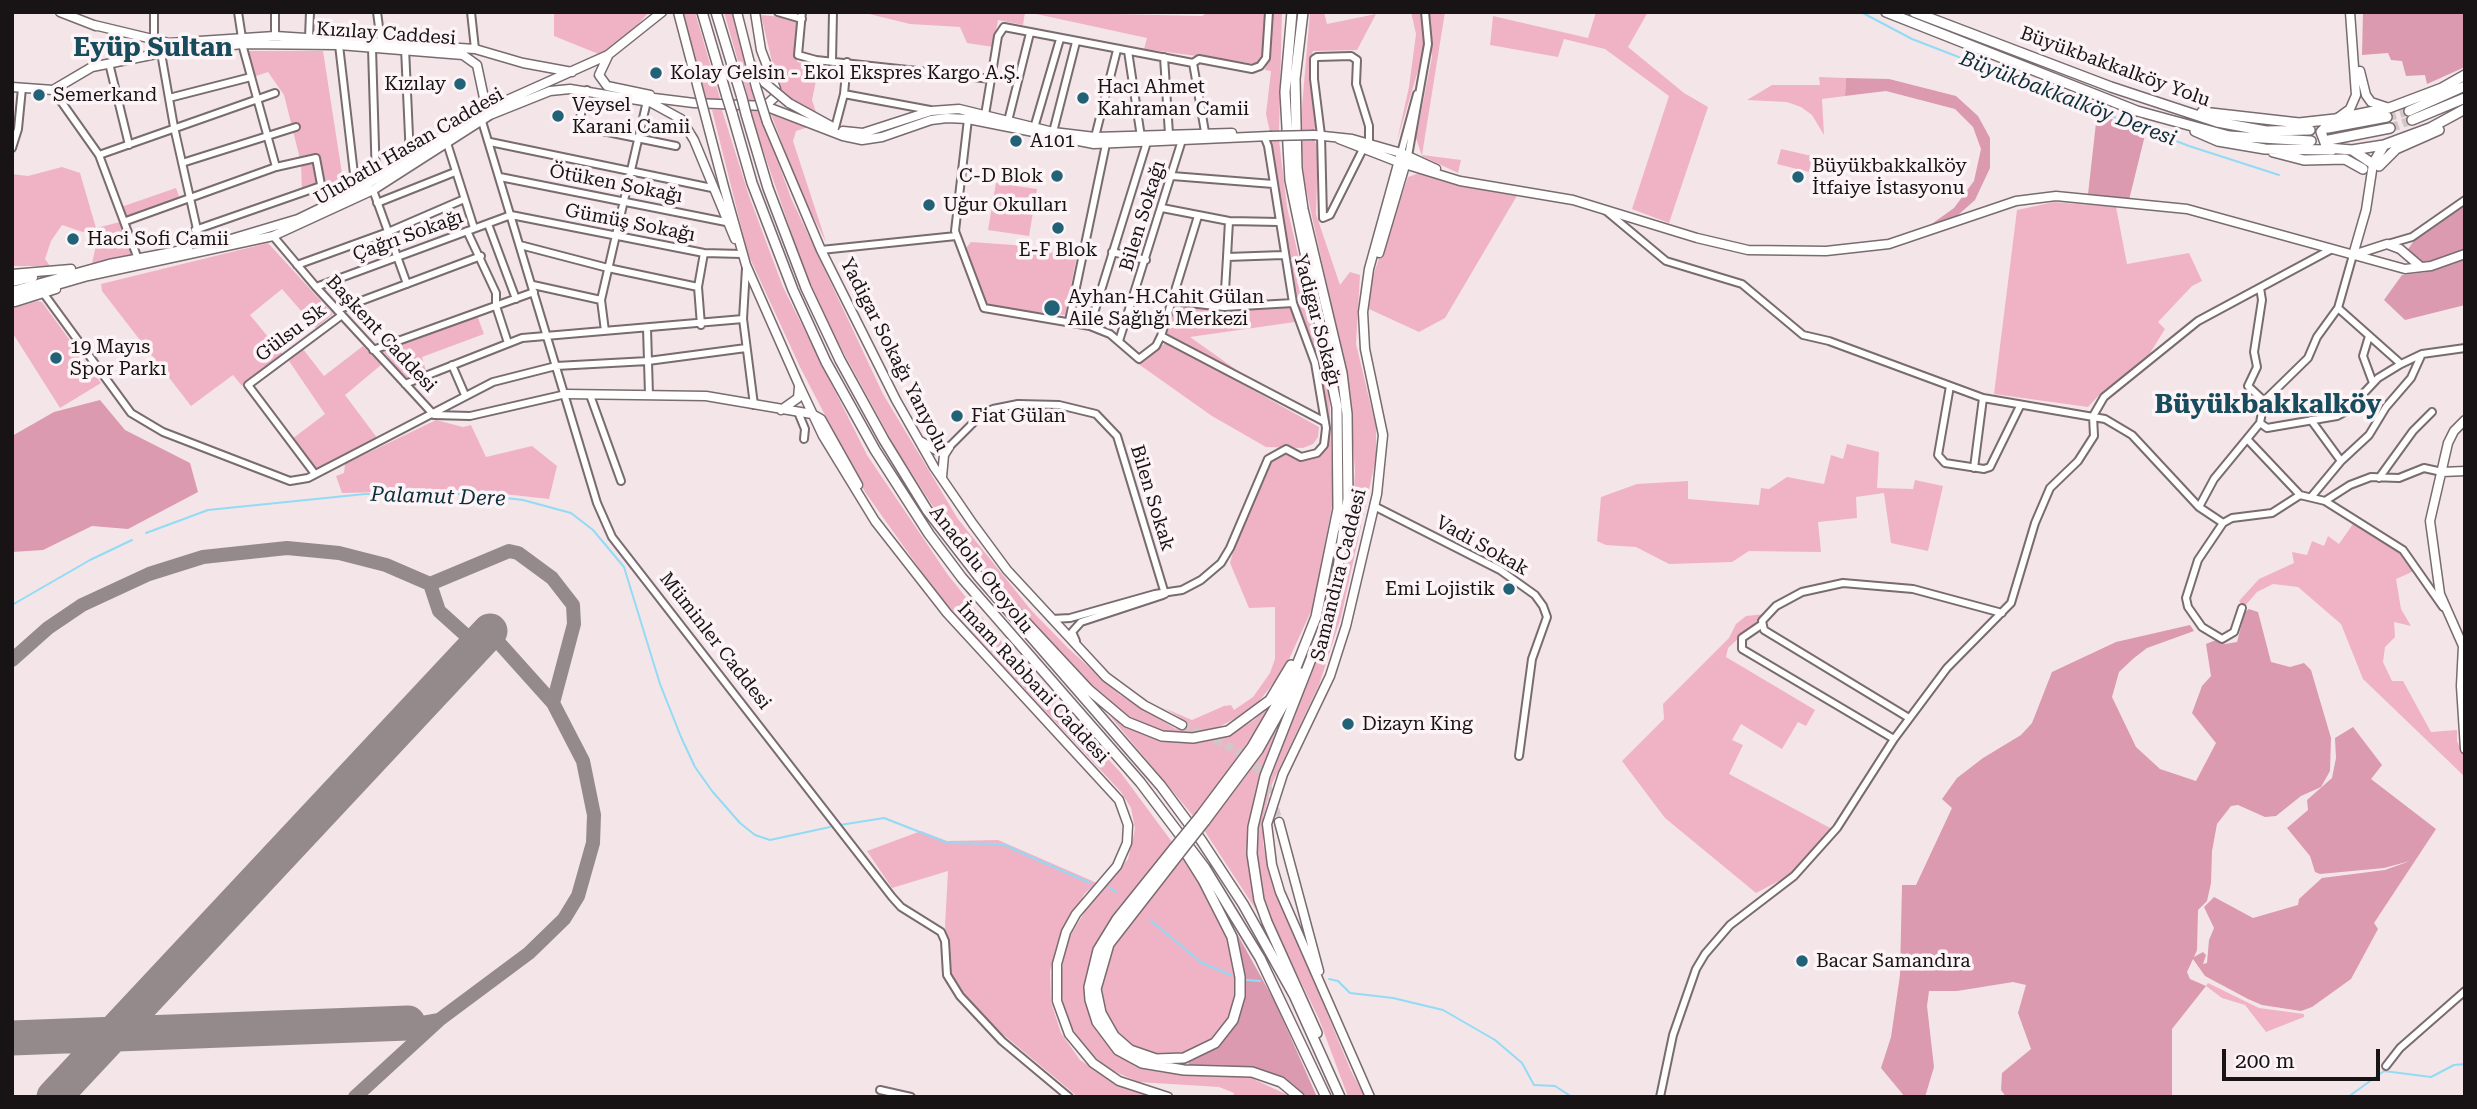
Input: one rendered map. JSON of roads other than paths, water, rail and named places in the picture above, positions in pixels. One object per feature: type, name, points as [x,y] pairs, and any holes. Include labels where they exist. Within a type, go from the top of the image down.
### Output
[{"type":"highway","name":"Anadolu Otoyolu","points":[[702,12],[752,183],[793,290],[826,362],[875,450],[929,534],[962,578],[1106,741],[1175,826],[1235,916],[1282,1000],[1326,1097]]},
{"type":"highway","name":"Anadolu Otoyolu","points":[[716,12],[782,225],[822,324],[860,399],[928,509],[978,577],[1161,786],[1202,841],[1243,904],[1294,995],[1341,1097]]},
{"type":"highway","points":[[1203,818],[1279,703],[1308,638],[1321,596],[1338,509],[1337,407],[1325,343],[1302,250],[1290,180],[1284,92],[1292,12]]},
{"type":"highway","points":[[1303,12],[1295,79],[1297,168],[1303,209],[1342,373],[1347,414],[1348,499],[1337,575],[1307,674],[1265,776],[1253,827],[1252,854],[1259,900],[1266,922],[1309,1010],[1341,1097]]},
{"type":"highway","name":"Büyükbakkalköy Yolu","points":[[1886,12],[2137,111],[2229,136],[2311,141]]},
{"type":"highway","name":"Büyükbakkalköy Yolu","points":[[1914,12],[2111,87],[2244,128],[2310,130]]},
{"type":"highway","points":[[2182,109],[2299,123],[2388,113],[2465,75]]},
{"type":"highway","points":[[2465,86],[2411,116],[2465,98]]},
{"type":"highway","points":[[2376,165],[2391,153],[2443,128],[2465,109]]},
{"type":"highway","points":[[2328,128],[2403,110],[2409,116],[2411,124],[2402,137]]},
{"type":"highway","points":[[2265,149],[2353,150],[2384,145],[2456,115]]},
{"type":"highway","points":[[2333,150],[2327,148],[2321,132],[2324,126],[2335,119]]},
{"type":"highway","points":[[2178,123],[2218,141],[2265,149],[2304,160],[2345,159],[2363,169]]},
{"type":"highway","points":[[2329,140],[2390,128]]},
{"type":"highway","points":[[2376,165],[2384,145]]},
{"type":"highway","points":[[2353,150],[2376,165]]},
{"type":"highway","points":[[928,509],[1071,673],[1128,722],[1162,736],[1209,736],[1228,731],[1259,711],[1285,677],[1321,596]]},
{"type":"highway","points":[[1106,741],[1203,880],[1221,912],[1238,958],[1240,996],[1233,1020],[1222,1037],[1194,1055],[1156,1059],[1130,1050],[1114,1036],[1101,1013],[1096,989],[1109,944],[1177,851],[1203,818],[1258,750],[1282,712],[1327,610]]},
{"type":"highway","points":[[1177,851],[1117,919],[1098,950],[1089,987],[1097,1023],[1118,1049],[1142,1063],[1184,1070],[1252,1072],[1281,1082],[1299,1097]]},
{"type":"main road","points":[[60,12],[140,41],[154,51]]},
{"type":"main road","points":[[646,25],[651,12]]},
{"type":"main road","name":"Ulubatlı Hasan Caddesi","points":[[12,291],[108,264],[201,247],[269,230],[325,206],[376,180],[484,115],[608,55],[663,12]]},
{"type":"main road","points":[[678,12],[746,265],[813,414]]},
{"type":"main road","points":[[737,12],[749,60],[765,83],[789,103],[835,128],[862,136],[912,116],[931,111],[959,109],[1074,142],[1107,144],[1169,134],[1205,132],[1267,136]]},
{"type":"main road","points":[[755,12],[761,50],[776,89],[775,97],[765,106]]},
{"type":"main road","points":[[2353,12],[2356,50],[2366,95],[2371,102],[2388,113]]},
{"type":"main road","points":[[2335,119],[2350,109],[2356,95],[2353,12]]},
{"type":"main road","name":"Kızılay Caddesi","points":[[154,51],[275,36],[381,43],[470,58],[477,65],[484,115]]},
{"type":"main road","name":"Kızılay Caddesi","points":[[154,51],[199,43],[242,41],[372,48],[475,49],[523,63],[575,72]]},
{"type":"main road","points":[[17,88],[53,90],[82,70],[154,51]]},
{"type":"main road","points":[[608,55],[600,75],[607,86],[694,103],[765,106],[843,136],[882,136],[930,120],[968,119],[1035,131],[1095,137],[1182,140],[1317,135],[1366,147],[1460,181],[1561,197],[1733,248],[1765,252],[1826,251],[1906,240],[2029,198],[2076,196],[2187,209],[2399,268],[2443,263],[2465,254]]},
{"type":"main road","name":"Yadigar Sokağı Yanyolu","points":[[749,60],[767,122],[821,250],[917,439],[942,480],[1007,570],[1106,677],[1143,705],[1182,725]]},
{"type":"main road","name":"Ulubatlı Hasan Caddesi","points":[[12,300],[71,281],[274,236],[373,190],[447,143],[484,115],[550,91],[587,90],[618,96]]},
{"type":"main road","points":[[618,96],[647,101],[674,114],[688,128],[726,222],[743,254]]},
{"type":"main road","points":[[618,96],[666,98]]},
{"type":"main road","points":[[985,115],[991,124]]},
{"type":"main road","name":"Samandıra Caddesi","points":[[1350,1056],[1280,892],[1272,865],[1267,824],[1283,774],[1330,676],[1346,626],[1374,506],[1383,435],[1375,385],[1365,349],[1363,312],[1403,159]]},
{"type":"main road","points":[[2353,255],[2376,165]]},
{"type":"main road","points":[[2353,255],[2388,244],[2421,267]]},
{"type":"main road","points":[[2399,268],[2405,254]]},
{"type":"main road","points":[[12,274],[108,264]]},
{"type":"main road","points":[[12,282],[64,270]]},
{"type":"main road","points":[[12,300],[44,294],[71,281]]},
{"type":"main road","points":[[781,410],[798,398],[799,384]]},
{"type":"main road","points":[[566,394],[706,396],[813,414]]},
{"type":"main road","name":"İmam Rabbani Caddesi","points":[[813,414],[821,419],[832,437],[875,521],[941,607],[1119,800],[1126,816],[1127,843],[1117,866],[1076,914],[1066,932],[1057,964],[1057,1001],[1069,1034],[1093,1063],[1119,1081],[1168,1097]]},
{"type":"main road","points":[[2465,420],[2454,431],[2448,443],[2431,508],[2430,522],[2440,594],[2463,646],[2461,686],[2465,749]]},
{"type":"main road","points":[[917,439],[936,450],[949,447]]},
{"type":"main road","points":[[942,480],[943,463],[949,447]]},
{"type":"main road","points":[[2442,472],[2465,471]]},
{"type":"main road","points":[[1279,822],[1311,949],[1350,1056],[1370,1097]]},
{"type":"street","points":[[155,12],[151,34],[154,51],[169,98],[188,199],[201,247]]},
{"type":"street","points":[[238,12],[242,41],[276,167]]},
{"type":"street","points":[[275,12],[275,36]]},
{"type":"street","points":[[377,12],[381,43]]},
{"type":"street","points":[[471,12],[475,49]]},
{"type":"street","points":[[778,12],[802,16],[797,55],[991,79]]},
{"type":"street","points":[[832,61],[833,12]]},
{"type":"street","points":[[985,115],[998,36],[1004,27],[1117,50],[1193,63],[1199,59],[1245,69],[1260,66],[1266,58],[1269,45],[1269,12]]},
{"type":"street","points":[[1403,159],[1422,82],[1428,44],[1425,12]]},
{"type":"street","points":[[309,38],[311,13]]},
{"type":"street","points":[[1008,121],[1030,33]]},
{"type":"street","points":[[1035,131],[1060,39]]},
{"type":"street","points":[[1053,132],[1076,42]]},
{"type":"street","points":[[339,46],[356,191]]},
{"type":"street","points":[[405,47],[410,158]]},
{"type":"street","points":[[372,48],[376,180]]},
{"type":"street","points":[[1095,137],[1117,50]]},
{"type":"street","points":[[1090,326],[1144,139],[1128,51]]},
{"type":"street","points":[[1351,56],[1358,61],[1356,84],[1369,127],[1366,147],[1330,215],[1324,218],[1314,59],[1351,56]]},
{"type":"street","points":[[1164,57],[1169,134]]},
{"type":"street","points":[[835,128],[844,94],[848,62]]},
{"type":"street","points":[[109,63],[130,145]]},
{"type":"street","points":[[1193,63],[1205,132]]},
{"type":"street","points":[[169,98],[251,77]]},
{"type":"street","points":[[12,148],[18,129],[17,88]]},
{"type":"street","points":[[53,90],[99,155],[126,220],[138,259]]},
{"type":"street","points":[[587,90],[578,126],[676,146]]},
{"type":"street","points":[[99,155],[275,93]]},
{"type":"street","points":[[844,94],[931,111]]},
{"type":"street","points":[[605,331],[601,300],[647,101]]},
{"type":"street","points":[[912,116],[914,106]]},
{"type":"street","name":"Müminler Caddesi","points":[[484,115],[597,503],[612,537],[892,897],[911,914],[941,932],[945,940],[947,975],[960,996],[1002,1041],[1069,1097]]},
{"type":"street","points":[[968,119],[956,236],[984,308],[1090,326],[1119,341],[1139,359],[1156,346],[1161,336],[1198,216]]},
{"type":"street","points":[[182,163],[296,127]]},
{"type":"street","name":"Yadigar Sokağı","points":[[1049,618],[1070,618],[1192,585],[1221,563],[1268,459],[1286,449],[1301,457],[1317,453],[1324,445],[1325,422],[1315,363],[1293,303],[1283,255],[1267,136]]},
{"type":"street","name":"Bilen Sokağı","points":[[1119,341],[1182,140]]},
{"type":"street","points":[[490,142],[712,188]]},
{"type":"street","points":[[447,143],[470,230],[496,293],[496,306],[508,342]]},
{"type":"street","points":[[1069,321],[1107,144]]},
{"type":"street","points":[[126,220],[276,167],[316,158],[325,206]]},
{"type":"street","points":[[377,203],[455,172]]},
{"type":"street","points":[[1172,176],[1273,184]]},
{"type":"street","name":"Ötüken Sokağı","points":[[500,177],[726,222]]},
{"type":"street","points":[[195,230],[321,186]]},
{"type":"street","points":[[373,190],[407,284]]},
{"type":"street","points":[[297,265],[388,232],[463,200]]},
{"type":"street","points":[[2388,244],[2412,237],[2465,201]]},
{"type":"street","points":[[1162,208],[1228,221],[1279,222]]},
{"type":"street","points":[[1604,209],[1666,261],[1742,284],[1803,335],[1829,341],[1983,398],[2105,419],[2132,435],[2199,507],[2223,523]]},
{"type":"street","name":"Çağrı Sokağı","points":[[316,287],[512,215]]},
{"type":"street","name":"Gümüş Sokağı","points":[[512,215],[704,253],[743,254]]},
{"type":"street","points":[[1224,307],[1228,221]]},
{"type":"street","points":[[488,224],[516,299]]},
{"type":"street","name":"Başkent Caddesi","points":[[274,236],[316,287],[434,415],[470,416],[524,401],[566,394]]},
{"type":"street","points":[[821,250],[956,236]]},
{"type":"street","points":[[2405,254],[2412,237]]},
{"type":"street","points":[[520,245],[608,268],[698,287]]},
{"type":"street","points":[[1660,1097],[1673,1035],[1696,969],[1705,954],[1730,925],[1794,876],[1838,828],[1894,740],[1947,668],[2011,603],[2035,523],[2050,488],[2078,461],[2094,436],[2092,416],[2104,397],[2161,354],[2198,321],[2330,250]]},
{"type":"street","points":[[1112,251],[1146,260]]},
{"type":"street","points":[[701,325],[698,287],[704,253]]},
{"type":"street","points":[[1227,257],[1283,255]]},
{"type":"street","points":[[2199,507],[2214,479],[2260,423],[2264,401],[2308,358],[2316,337],[2338,308],[2353,255]]},
{"type":"street","points":[[339,312],[481,256]]},
{"type":"street","points":[[746,265],[743,319],[754,405]]},
{"type":"street","points":[[2260,288],[2262,300],[2254,352],[2257,367],[2248,386],[2264,401]]},
{"type":"street","points":[[373,349],[516,299],[533,289],[601,300]]},
{"type":"street","points":[[44,294],[122,405],[141,421],[290,481],[299,482],[434,415],[465,395],[493,382],[556,366],[648,361],[746,348]]},
{"type":"street","points":[[1172,302],[1224,307],[1293,303]]},
{"type":"street","points":[[2338,308],[2401,364]]},
{"type":"street","name":"Gülsu Sk","points":[[315,474],[248,385],[339,312]]},
{"type":"street","points":[[405,384],[508,342],[547,336],[701,325],[743,319]]},
{"type":"street","points":[[647,328],[649,395]]},
{"type":"street","points":[[1161,336],[1325,422]]},
{"type":"street","points":[[2369,337],[2363,356],[2373,383]]},
{"type":"street","points":[[2260,423],[2267,428],[2348,411],[2373,383],[2401,364],[2422,354],[2465,348]]},
{"type":"street","points":[[2312,496],[2341,461],[2369,435],[2386,407],[2411,378],[2422,354]]},
{"type":"street","points":[[452,365],[465,395]]},
{"type":"street","points":[[1950,386],[1939,457],[1945,463],[1984,469],[1991,466],[2020,406]]},
{"type":"street","points":[[590,395],[621,481]]},
{"type":"street","points":[[1974,468],[1983,398]]},
{"type":"street","name":"Bilen Sokak","points":[[949,447],[982,414],[992,409],[1018,404],[1059,405],[1096,414],[1108,423],[1123,453],[1165,594]]},
{"type":"street","points":[[798,412],[805,429],[804,439]]},
{"type":"street","points":[[2379,478],[2413,431],[2432,412]]},
{"type":"street","points":[[2311,420],[2341,461]]},
{"type":"street","points":[[2248,440],[2300,495]]},
{"type":"street","points":[[2325,501],[2350,485],[2379,478],[2399,478],[2424,468],[2442,472]]},
{"type":"street","points":[[2242,608],[2234,632],[2222,639],[2202,627],[2190,612],[2186,598],[2198,560],[2223,523],[2232,518],[2272,513],[2300,495],[2325,501],[2403,550],[2450,617]]},
{"type":"street","name":"Vadi Sokak","points":[[1374,506],[1500,570],[1527,589],[1543,606],[1547,620],[1534,651],[1519,756]]},
{"type":"street","points":[[1894,740],[1742,649],[1742,638],[1761,625],[1771,610],[1786,599],[1810,589],[1843,583],[1913,589],[2002,613]]},
{"type":"street","points":[[1106,677],[1072,637],[1074,628],[1081,622],[1156,600],[1165,594]]},
{"type":"street","points":[[1761,625],[1764,630],[1909,718]]},
{"type":"street","points":[[2386,1066],[2408,1040],[2465,991]]},
{"type":"street","points":[[880,1090],[911,1097]]},
{"type":"waterway","name":"Büyükbakkalköy Deresi","points":[[1861,12],[1912,39],[2189,146],[2279,175]]},
{"type":"waterway","name":"Palamut Dere","points":[[146,533],[208,510],[365,494],[471,494],[523,500],[571,513],[593,530],[624,567],[660,684],[695,767],[712,791],[740,823],[755,835],[770,840],[830,827]]},
{"type":"waterway","name":"Palamut Dere","points":[[12,605],[90,560],[132,540]]},
{"type":"waterway","name":"Palamut Dere","points":[[840,825],[884,818],[948,843],[1002,844],[1090,883]]},
{"type":"waterway","name":"Palamut Dere","points":[[1109,887],[1116,892]]},
{"type":"waterway","name":"Palamut Dere","points":[[1150,920],[1202,963],[1231,975]]},
{"type":"waterway","name":"Palamut Dere","points":[[1329,979],[1338,981],[1350,993],[1393,998],[1443,1010],[1495,1040],[1522,1063],[1534,1085],[1555,1086],[1572,1097]]},
{"type":"waterway","name":"Palamut Dere","points":[[1247,980],[1260,981]]},
{"type":"waterway","name":"Palamut Dere","points":[[2348,1097],[2384,1071],[2431,1077],[2454,1065],[2465,1064]]},
{"type":"tunnel","points":[[2387,117],[2409,111]]},
{"type":"tunnel","points":[[2390,128],[2412,120]]},
{"type":"tunnel","points":[[1182,725],[1234,749],[1257,767],[1271,794],[1279,822]]},
{"type":"place","name":"Kolay Gelsin - Ekol Ekspres Kargo A.Ş.","points":[[656,73]]},
{"type":"place","name":"Kızılay","points":[[460,84]]},
{"type":"place","name":"Semerkand","points":[[39,95]]},
{"type":"place","name":"Hacı Ahmet Kahraman Camii","points":[[1083,98]]},
{"type":"place","name":"Veysel Karani Camii","points":[[558,116]]},
{"type":"place","name":"A101","points":[[1016,141]]},
{"type":"place","name":"C-D Blok","points":[[1057,176]]},
{"type":"place","name":"Büyükbakkalköy İtfaiye İstasyonu","points":[[1798,177]]},
{"type":"place","name":"Uğur Okulları","points":[[929,205]]},
{"type":"place","name":"E-F Blok","points":[[1058,228]]},
{"type":"place","name":"Haci Sofi Camii","points":[[73,239]]},
{"type":"place","name":"Ayhan-H.Cahit Gülan Aile Sağlığı Merkezi","points":[[1052,308]]},
{"type":"place","name":"19 Mayıs Spor Parkı","points":[[56,358]]},
{"type":"place","name":"Fiat Gülan","points":[[957,416]]},
{"type":"place","name":"Emi Lojistik","points":[[1509,589]]},
{"type":"place","name":"Dizayn King","points":[[1348,724]]},
{"type":"place","name":"Bacar Samandıra","points":[[1802,961]]},
{"type":"district","name":"Eyüp Sultan","points":[[153,48]]},
{"type":"district","name":"Büyükbakkalköy","points":[[2268,405]]}]
